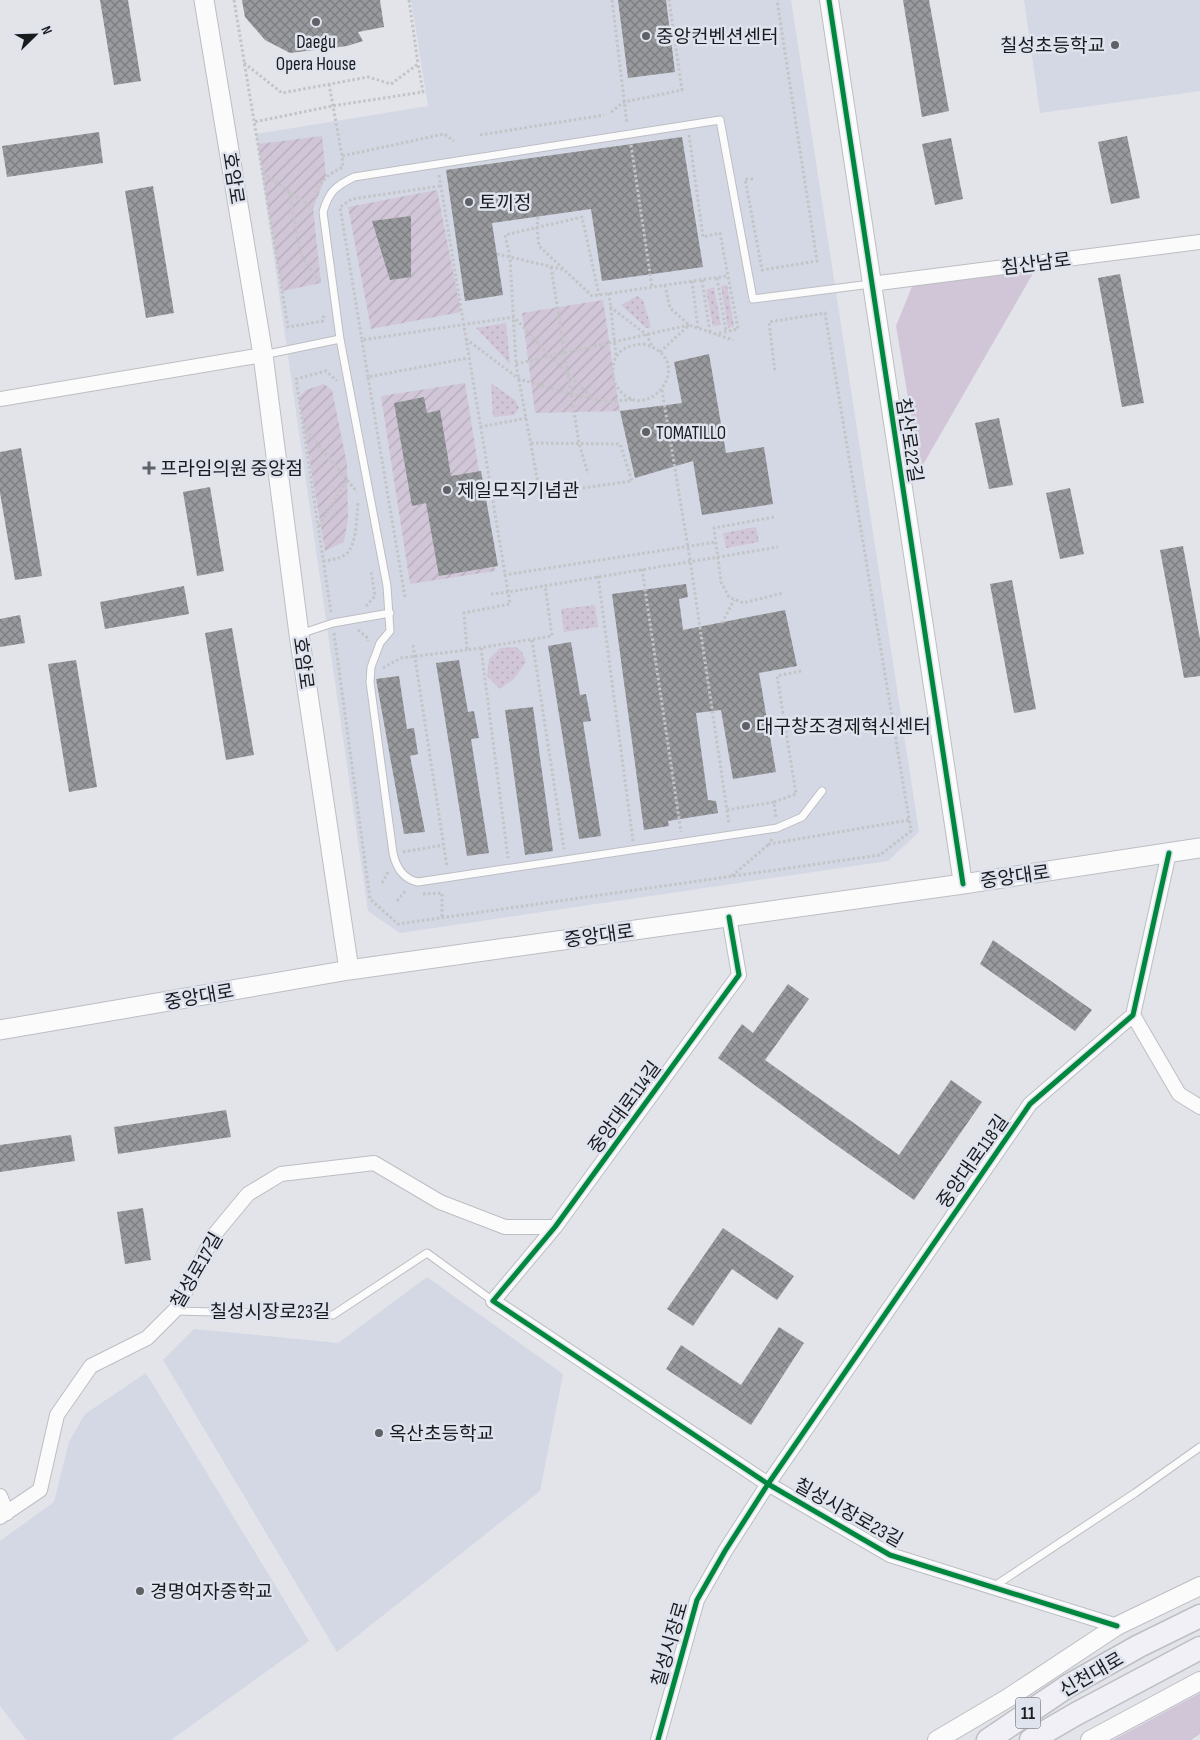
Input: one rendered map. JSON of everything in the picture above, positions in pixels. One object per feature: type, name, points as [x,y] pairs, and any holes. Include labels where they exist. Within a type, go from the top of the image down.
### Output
[{"type":"highway","points":[[1139,1646],[1200,1610]]},
{"type":"highway","name":"신천대로","points":[[988,1740],[1068,1686],[1139,1646],[1200,1616]]},
{"type":"highway","name":"신천대로","points":[[1031,1740],[1200,1648]]},
{"type":"highway","points":[[1162,1668],[1200,1654]]},
{"type":"main road","name":"호암로","points":[[204,0],[263,355],[299,634],[349,970]]},
{"type":"main road","name":"중앙대로","points":[[0,1030],[349,970],[963,884],[1200,848]]},
{"type":"street","name":"침산로22길","points":[[829,0],[963,884]]},
{"type":"street","name":"침산남로","points":[[871,284],[1200,242]]},
{"type":"street","points":[[0,399],[263,355]]},
{"type":"street","points":[[1169,853],[1133,1015],[1179,1094],[1200,1107]]},
{"type":"street","name":"중앙대로114길","points":[[493,1301],[554,1227],[739,975],[729,916]]},
{"type":"street","name":"중앙대로118길","points":[[768,1484],[1030,1104],[1133,1015]]},
{"type":"street","name":"칠성로17길","points":[[3,1515],[40,1490],[57,1415],[91,1366],[147,1338],[175,1310],[214,1235],[248,1194],[281,1174],[374,1163],[440,1202],[505,1227],[554,1227]]},
{"type":"street","name":"칠성시장로23길","points":[[493,1301],[768,1484],[890,1555],[1117,1626]]},
{"type":"street","name":"칠성시장로","points":[[658,1740],[697,1600],[725,1550],[768,1484]]},
{"type":"street","points":[[0,1496],[3,1515]]},
{"type":"street","points":[[937,1740],[1008,1698],[1117,1626],[1200,1586]]},
{"type":"street","points":[[1092,1739],[1200,1681]]},
{"type":"lane","points":[[822,791],[802,817],[777,828],[418,882],[410,881],[396,866],[370,682],[371,667],[380,643],[390,631],[387,586],[340,339],[323,212],[327,199],[337,186],[354,177],[720,120],[753,299],[871,284]]},
{"type":"lane","points":[[263,355],[340,339]]},
{"type":"lane","points":[[299,634],[333,623],[390,613]]},
{"type":"lane","name":"칠성시장로23길","points":[[175,1310],[333,1315],[427,1253],[493,1301]]},
{"type":"lane","points":[[992,1587],[1128,1499],[1200,1447]]},
{"type":"path","points":[[234,0],[288,327],[323,321]]},
{"type":"path","points":[[254,122],[332,106],[423,92],[409,0]]},
{"type":"path","points":[[612,0],[627,126]]},
{"type":"path","points":[[611,112],[624,102],[682,90],[669,0]]},
{"type":"path","points":[[753,179],[745,179],[762,270],[817,261],[777,0]]},
{"type":"path","points":[[244,63],[282,93],[368,77],[391,84],[418,64]]},
{"type":"path","points":[[329,84],[343,167]]},
{"type":"path","points":[[480,135],[604,115]]},
{"type":"path","points":[[689,132],[703,237],[720,233],[738,329],[715,334]]},
{"type":"path","points":[[342,156],[444,134],[454,141]]},
{"type":"path","points":[[630,142],[652,287]]},
{"type":"path","points":[[262,172],[313,208]]},
{"type":"path","points":[[447,173],[438,175],[510,604],[464,613],[467,650]]},
{"type":"path","points":[[405,597],[340,207],[352,199],[440,186]]},
{"type":"path","points":[[289,192],[301,255],[324,288]]},
{"type":"path","points":[[531,443],[620,444],[632,481],[540,494],[516,364],[510,257],[505,235],[582,216],[600,295]]},
{"type":"path","points":[[538,217],[539,246],[592,296],[728,276]]},
{"type":"path","points":[[497,254],[566,271]]},
{"type":"path","points":[[551,267],[579,443],[588,474]]},
{"type":"path","points":[[716,278],[726,332]]},
{"type":"path","points":[[702,280],[710,332]]},
{"type":"path","points":[[692,281],[698,328]]},
{"type":"path","points":[[665,285],[670,308],[690,325],[733,340]]},
{"type":"path","points":[[608,293],[616,355],[613,374],[614,382],[626,396],[634,399]]},
{"type":"path","points":[[610,307],[647,335],[652,347]]},
{"type":"path","points":[[338,382],[326,371],[296,379],[333,623],[370,899],[398,924],[880,855],[911,831],[826,312],[769,322],[775,373]]},
{"type":"path","points":[[362,340],[514,317]]},
{"type":"path","points":[[514,317],[568,376],[592,398]]},
{"type":"path","points":[[516,364],[690,325]]},
{"type":"path","points":[[660,352],[690,325]]},
{"type":"path","points":[[465,338],[519,379],[571,394],[610,402],[652,398],[662,390],[668,378],[668,369],[666,360],[660,352],[643,344],[634,345],[616,355]]},
{"type":"path","points":[[368,377],[468,358]]},
{"type":"path","points":[[662,390],[690,560],[730,835]]},
{"type":"path","points":[[480,427],[527,418]]},
{"type":"path","points":[[303,426],[357,492]]},
{"type":"path","points":[[318,527],[347,480]]},
{"type":"path","points":[[356,483],[362,520]]},
{"type":"path","points":[[323,561],[347,554],[353,545],[358,500]]},
{"type":"path","points":[[774,516],[714,528],[721,582],[729,597],[743,603],[783,594]]},
{"type":"path","points":[[504,575],[716,542]]},
{"type":"path","points":[[491,594],[778,546]]},
{"type":"path","points":[[364,607],[375,596],[370,568]]},
{"type":"path","points":[[642,568],[683,842]]},
{"type":"path","points":[[598,576],[634,850]]},
{"type":"path","points":[[370,674],[402,658],[481,648],[552,636],[545,585]]},
{"type":"path","points":[[722,623],[734,600]]},
{"type":"path","points":[[532,640],[566,860]]},
{"type":"path","points":[[412,645],[449,878]]},
{"type":"path","points":[[481,648],[509,869]]},
{"type":"path","points":[[774,802],[796,794],[777,676],[801,671]]},
{"type":"path","points":[[732,876],[769,844]]},
{"type":"path","points":[[393,853],[444,846]]},
{"type":"path","points":[[382,883],[390,870]]},
{"type":"path","points":[[397,901],[406,890]]},
{"type":"shaded area","points":[[411,0],[791,0],[919,832],[888,861],[400,933],[368,911],[256,134],[428,106]]},
{"type":"shaded area","name":"칠성초등학교","points":[[1024,0],[1200,0],[1200,91],[1040,113]]},
{"type":"shaded area","points":[[322,136],[326,176],[313,208],[321,283],[282,291],[258,144]]},
{"type":"shaded area","points":[[437,190],[461,312],[371,329],[348,207]]},
{"type":"shaded area","points":[[1039,263],[920,470],[896,326],[915,279]]},
{"type":"shaded area","points":[[727,285],[734,326],[728,328],[721,286]]},
{"type":"shaded area","points":[[714,287],[721,325],[713,326],[706,290]]},
{"type":"shaded area","points":[[637,296],[643,300],[651,327],[646,328],[621,305]]},
{"type":"shaded area","points":[[603,300],[620,411],[535,413],[522,313]]},
{"type":"shaded area","points":[[506,323],[510,364],[476,328]]},
{"type":"shaded area","points":[[465,383],[495,571],[410,584],[381,396]]},
{"type":"shaded area","points":[[491,383],[515,400],[519,408],[514,415],[493,417]]},
{"type":"shaded area","points":[[324,384],[332,390],[347,464],[348,517],[344,542],[325,551],[299,397],[306,390]]},
{"type":"shaded area","points":[[756,527],[759,542],[726,548],[723,533]]},
{"type":"shaded area","points":[[595,605],[598,627],[564,632],[561,609]]},
{"type":"shaded area","points":[[516,647],[522,652],[526,662],[514,679],[500,689],[487,676],[489,659],[500,648]]},
{"type":"shaded area","name":"옥산초등학교","points":[[427,1277],[563,1374],[540,1491],[337,1652],[163,1360],[194,1329],[338,1343]]},
{"type":"shaded area","name":"경명여자중학교","points":[[146,1373],[309,1641],[171,1740],[26,1740],[0,1706],[0,1541],[54,1502],[69,1442],[85,1414]]},
{"type":"shaded area","points":[[1200,1693],[1200,1734],[1191,1740],[1113,1740]]},
{"type":"building","points":[[100,0],[128,0],[141,81],[114,85]]},
{"type":"building","name":"Daegu Opera House","points":[[242,0],[380,0],[384,27],[358,32],[363,41],[347,46],[290,53],[265,40],[245,17]]},
{"type":"building","name":"중앙컨벤션센터","points":[[618,0],[666,0],[675,72],[628,78]]},
{"type":"building","points":[[903,0],[929,0],[949,111],[922,117]]},
{"type":"building","points":[[99,132],[103,163],[7,177],[2,146]]},
{"type":"building","points":[[1127,136],[1140,198],[1111,204],[1098,142]]},
{"type":"building","points":[[682,137],[703,267],[602,281],[591,209],[492,223],[503,295],[465,301],[446,170]]},
{"type":"building","points":[[951,138],[963,199],[935,205],[922,144]]},
{"type":"building","points":[[153,186],[174,313],[146,318],[125,191]]},
{"type":"building","points":[[411,216],[411,277],[390,280],[372,221]]},
{"type":"building","points":[[1120,274],[1144,403],[1122,407],[1098,278]]},
{"type":"building","points":[[709,354],[726,453],[764,447],[773,504],[702,515],[693,461],[635,478],[620,411],[682,403],[674,362]]},
{"type":"building","name":"제일모직기념관","points":[[424,397],[427,413],[440,410],[451,476],[481,471],[498,566],[439,576],[426,503],[412,506],[394,403]]},
{"type":"building","points":[[999,418],[1013,485],[989,489],[975,423]]},
{"type":"building","points":[[21,448],[42,576],[15,580],[0,493],[0,452]]},
{"type":"building","points":[[210,487],[224,571],[197,576],[183,492]]},
{"type":"building","points":[[1070,488],[1084,554],[1060,559],[1046,493]]},
{"type":"building","points":[[1183,546],[1200,639],[1200,676],[1184,678],[1160,550]]},
{"type":"building","points":[[1012,580],[1036,709],[1014,713],[990,584]]},
{"type":"building","points":[[686,584],[688,597],[679,599],[683,630],[785,610],[797,666],[759,673],[776,772],[733,779],[721,710],[696,713],[708,800],[716,801],[718,813],[668,821],[669,826],[644,830],[612,594]]},
{"type":"building","points":[[184,586],[189,614],[105,629],[100,602]]},
{"type":"building","points":[[20,615],[25,643],[0,647],[0,619]]},
{"type":"building","points":[[232,628],[254,755],[226,760],[205,633]]},
{"type":"building","points":[[571,642],[580,695],[586,694],[591,721],[583,722],[601,836],[579,839],[548,646]]},
{"type":"building","points":[[76,660],[97,787],[69,792],[48,664]]},
{"type":"building","points":[[459,660],[468,712],[474,711],[479,738],[471,739],[489,853],[467,856],[436,663]]},
{"type":"building","points":[[399,676],[407,729],[414,728],[418,754],[410,756],[425,832],[404,834],[376,679]]},
{"type":"building","points":[[533,707],[553,851],[525,855],[505,710]]},
{"type":"building","points":[[993,940],[1092,1010],[1075,1031],[980,964]]},
{"type":"building","points":[[788,984],[809,999],[765,1060],[899,1155],[951,1080],[982,1102],[914,1200],[718,1058],[742,1024],[753,1033]]},
{"type":"building","points":[[226,1110],[231,1137],[118,1154],[114,1127]]},
{"type":"building","points":[[71,1135],[75,1161],[0,1172],[0,1145]]},
{"type":"building","points":[[143,1208],[151,1260],[125,1264],[117,1212]]},
{"type":"building","points":[[723,1228],[794,1276],[777,1300],[732,1269],[693,1326],[667,1309]]},
{"type":"building","points":[[779,1327],[804,1343],[751,1425],[666,1369],[681,1345],[741,1385]]},
{"type":"cycle path","points":[[829,0],[963,884]]},
{"type":"cycle path","points":[[658,1740],[697,1600],[725,1551],[768,1484],[1030,1104],[1133,1015],[1169,853]]},
{"type":"cycle path","points":[[729,917],[739,975],[555,1227],[493,1301],[768,1484],[890,1555],[1117,1626]]},
{"type":"place","name":"Daegu Opera House","points":[[316,22]]},
{"type":"place","name":"중앙컨벤션센터","points":[[646,36]]},
{"type":"place","name":"칠성초등학교","points":[[1115,45]]},
{"type":"place","name":"토끼정","points":[[469,202]]},
{"type":"place","name":"TOMATILLO","points":[[646,432]]},
{"type":"place","name":"프라임의원 중앙점","points":[[149,468]]},
{"type":"place","name":"제일모직기념관","points":[[447,490]]},
{"type":"place","name":"대구창조경제혁신센터","points":[[746,726]]},
{"type":"place","name":"옥산초등학교","points":[[379,1433]]},
{"type":"place","name":"경명여자중학교","points":[[140,1591]]}]
